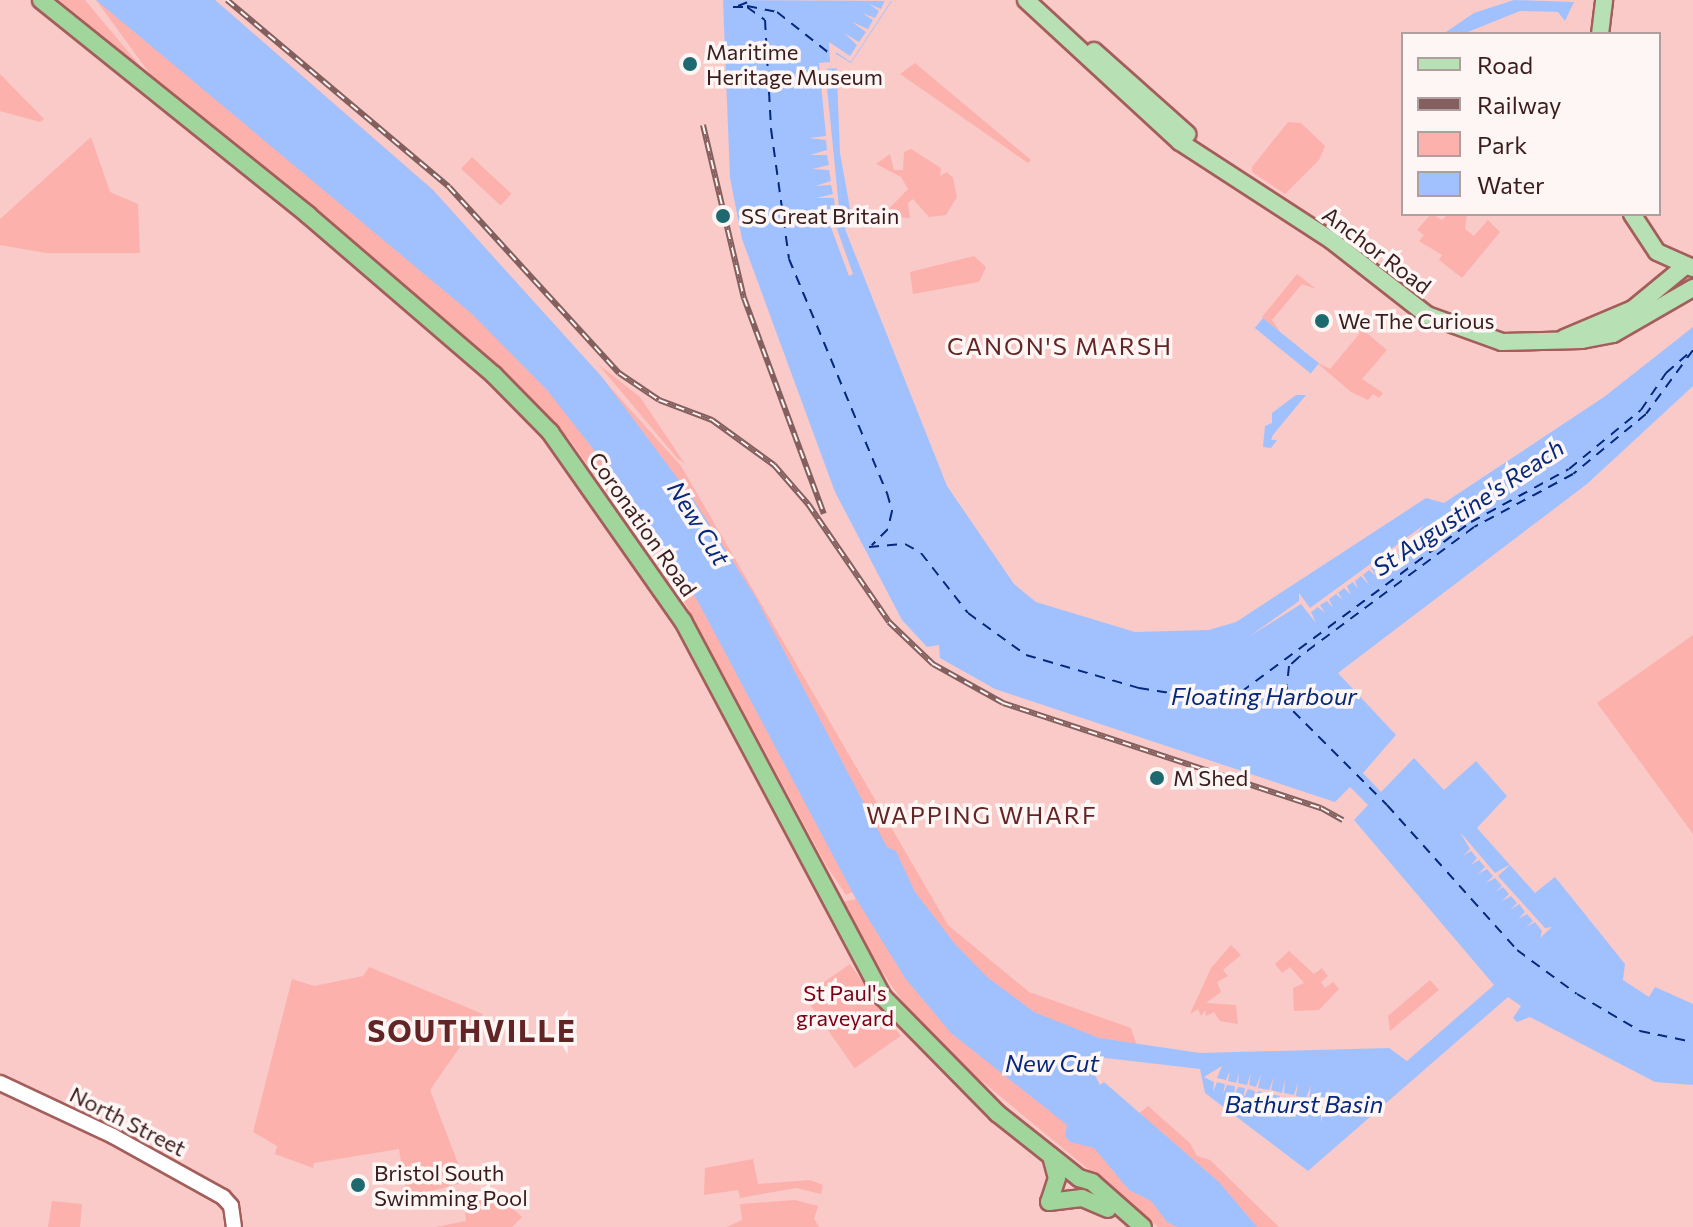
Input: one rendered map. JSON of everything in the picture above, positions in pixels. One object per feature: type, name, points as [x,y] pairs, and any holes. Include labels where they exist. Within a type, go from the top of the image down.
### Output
[{"type":"highway","name":"Coronation Road","points":[[41,0],[308,215],[494,375],[550,432],[683,621],[883,997],[939,1059],[1079,1178],[1128,1227]]},
{"type":"highway","points":[[1051,1156],[1057,1178],[1049,1202],[1082,1198],[1108,1209]]},
{"type":"highway","name":"Coronation Road","points":[[1079,1178],[1092,1182],[1143,1227]]},
{"type":"main road","name":"Anchor Road","points":[[1026,0],[1119,90],[1180,142],[1195,147]]},
{"type":"main road","name":"Anchor Road","points":[[1041,0],[1195,147],[1331,240],[1427,315],[1502,342],[1613,334],[1693,288]]},
{"type":"main road","points":[[1600,32],[1604,0]]},
{"type":"main road","points":[[1558,339],[1633,309],[1688,268],[1653,247],[1633,216]]},
{"type":"main road","name":"North Street","points":[[0,1083],[113,1136],[231,1206],[234,1227]]},
{"type":"green space","points":[[59,0],[85,0],[141,67]]},
{"type":"green space","points":[[96,0],[137,0],[394,224],[575,412],[1078,1129],[1201,1227],[1158,1227],[978,1078],[909,1011],[861,941],[843,902],[856,899],[852,892],[846,895],[826,865],[678,590],[569,439],[505,371],[301,195],[150,74]]},
{"type":"green space","points":[[215,0],[433,190],[681,466],[948,925],[1029,992],[1131,1028],[1136,1043],[1131,1059],[1097,1057],[1091,1065],[1094,1075],[1054,1032],[977,974],[902,878],[757,621]]},
{"type":"green space","points":[[915,63],[1031,160],[1028,163],[900,74]]},
{"type":"green space","points":[[0,74],[44,119],[40,122],[0,111]]},
{"type":"green space","points":[[1288,122],[1301,123],[1325,146],[1319,160],[1285,194],[1252,172],[1252,167]]},
{"type":"green space","points":[[91,137],[110,192],[138,204],[140,253],[46,253],[0,245],[0,219]]},
{"type":"green space","points":[[911,149],[941,168],[940,176],[947,172],[953,178],[957,197],[946,215],[929,217],[913,199],[908,203],[910,218],[882,216],[908,189],[901,177],[876,164],[890,154],[894,170],[903,170],[904,152]]},
{"type":"green space","points":[[472,157],[511,194],[501,206],[461,169]]},
{"type":"green space","points":[[1429,216],[1442,220],[1446,216],[1467,216],[1465,229],[1474,236],[1488,220],[1500,232],[1462,278],[1439,260],[1442,255],[1419,241],[1424,235],[1417,230]]},
{"type":"green space","points":[[974,256],[986,267],[979,282],[913,294],[910,272]]},
{"type":"green space","points":[[1297,274],[1316,289],[1302,284],[1272,320],[1280,332],[1262,317]]},
{"type":"green space","points":[[1352,321],[1387,350],[1362,379],[1383,393],[1379,398],[1373,394],[1368,400],[1351,392],[1316,362],[1330,369],[1360,333]]},
{"type":"green space","points":[[598,364],[640,397],[685,464],[677,458]]},
{"type":"green space","points":[[1693,635],[1693,834],[1597,703]]},
{"type":"green space","points":[[1231,945],[1241,955],[1223,970],[1228,976],[1217,982],[1221,992],[1206,1003],[1236,1005],[1238,1024],[1220,1021],[1214,1012],[1206,1016],[1205,1010],[1201,1016],[1198,1009],[1190,1014],[1211,968]]},
{"type":"green space","points":[[1289,951],[1314,974],[1322,968],[1328,976],[1321,982],[1325,988],[1333,982],[1339,989],[1319,1010],[1294,1011],[1293,988],[1304,983],[1290,967],[1282,973],[1275,964]]},
{"type":"green space","name":"St Paul's graveyard","points":[[850,964],[900,1036],[855,1068],[804,996]]},
{"type":"green space","points":[[369,967],[483,1014],[430,1090],[465,1182],[407,1198],[399,1149],[314,1163],[313,1168],[275,1154],[277,1146],[253,1132],[292,979],[314,986],[363,976]]},
{"type":"green space","points":[[1430,980],[1439,990],[1390,1031],[1388,1016]]},
{"type":"green space","points":[[1104,1082],[1138,1114],[1148,1106],[1190,1143],[1197,1156],[1210,1160],[1279,1227],[1246,1227]]},
{"type":"green space","points":[[753,1159],[758,1184],[810,1180],[823,1185],[821,1194],[796,1188],[740,1198],[738,1190],[704,1195],[705,1168]]},
{"type":"green space","points":[[492,1189],[522,1217],[512,1227],[436,1227],[466,1221],[464,1201]]},
{"type":"green space","points":[[795,1200],[818,1206],[814,1219],[819,1227],[727,1227],[742,1220],[740,1204]]},
{"type":"green space","points":[[52,1201],[82,1204],[80,1227],[48,1227]]},
{"type":"water","name":"Floating Harbour","points":[[96,0],[215,0],[433,190],[602,377],[693,499],[755,596],[887,847],[896,851],[915,892],[955,944],[987,977],[1034,1012],[1099,1038],[1200,1053],[1389,1048],[1407,1061],[1494,985],[1354,820],[1368,805],[1350,787],[1335,802],[995,689],[940,658],[939,645],[927,647],[902,620],[835,492],[742,239],[730,178],[723,0],[892,1],[851,63],[836,54],[840,153],[853,225],[845,229],[947,486],[1014,584],[1036,602],[1135,632],[1209,630],[1236,622],[1426,498],[1444,503],[1604,397],[1693,327],[1693,386],[1587,484],[1338,673],[1396,735],[1363,773],[1381,792],[1414,758],[1444,790],[1476,761],[1507,796],[1477,828],[1535,893],[1555,877],[1625,964],[1623,980],[1649,997],[1655,987],[1693,1004],[1693,1085],[1655,1082],[1530,1017],[1517,1022],[1513,1018],[1521,1006],[1508,997],[1308,1171],[1205,1093],[1200,1069],[1097,1057],[1092,1069],[1100,1085],[1104,1082],[1219,1182],[1257,1227],[1177,1227],[1167,1222],[1151,1201],[1129,1190],[1094,1148],[1070,1142],[1065,1136],[1067,1125],[951,1033],[905,978],[855,897],[696,598],[608,468],[547,390],[472,314]]},
{"type":"water","points":[[1514,0],[1574,2],[1565,21],[1558,12],[1520,11],[1468,32],[1446,32],[1474,13]]},
{"type":"water","points":[[1263,318],[1319,363],[1311,373],[1255,328]]},
{"type":"water","points":[[1296,395],[1306,395],[1273,435],[1271,440],[1277,440],[1271,448],[1263,447],[1265,426],[1272,423],[1272,413]]},
{"type":"pier","points":[[885,0],[891,1],[851,62],[836,52],[837,68],[825,69],[839,73],[826,78],[840,217],[854,214],[836,226],[853,274],[849,276],[829,222],[836,213],[819,214],[835,209],[834,198],[816,198],[833,194],[831,185],[815,186],[831,181],[829,170],[812,169],[829,165],[827,155],[810,155],[827,150],[826,140],[809,138],[826,136],[819,63],[830,62],[829,42],[850,56],[857,45],[844,33],[859,42],[866,32],[852,22],[868,29],[873,20],[862,13],[875,18],[879,11],[869,4],[881,9]]},
{"type":"pier","points":[[1424,525],[1414,538],[1421,548],[1411,539],[1398,550],[1402,558],[1395,551],[1390,555],[1394,564],[1388,557],[1379,563],[1383,571],[1378,564],[1371,568],[1376,576],[1369,570],[1363,575],[1370,586],[1361,576],[1355,581],[1358,589],[1353,582],[1347,586],[1351,595],[1344,588],[1338,593],[1343,600],[1336,594],[1329,599],[1333,608],[1327,601],[1320,605],[1325,613],[1318,607],[1311,612],[1316,623],[1301,604],[1250,636],[1299,601],[1299,593],[1310,608]]},
{"type":"pier","points":[[1460,832],[1495,873],[1511,864],[1498,876],[1545,928],[1552,927],[1540,938],[1542,931],[1535,922],[1526,927],[1533,921],[1527,914],[1518,919],[1525,912],[1519,904],[1510,910],[1517,903],[1511,896],[1502,901],[1509,894],[1503,887],[1495,892],[1502,886],[1495,878],[1486,883],[1493,876],[1487,869],[1478,874],[1485,867],[1479,860],[1471,865],[1477,858],[1471,851],[1463,856],[1470,849]]},
{"type":"pier","points":[[1222,1066],[1217,1078],[1226,1080],[1230,1071],[1228,1081],[1236,1083],[1239,1073],[1238,1083],[1247,1085],[1251,1072],[1249,1085],[1256,1087],[1261,1074],[1258,1088],[1269,1090],[1274,1077],[1271,1090],[1282,1093],[1285,1079],[1284,1093],[1294,1095],[1298,1082],[1296,1096],[1306,1098],[1311,1085],[1309,1099],[1322,1102],[1329,1089],[1321,1123],[1321,1105],[1311,1103],[1307,1120],[1307,1102],[1297,1100],[1293,1117],[1294,1099],[1283,1097],[1280,1110],[1280,1096],[1270,1094],[1267,1104],[1268,1094],[1258,1091],[1254,1101],[1255,1091],[1248,1089],[1243,1099],[1245,1088],[1238,1087],[1234,1096],[1235,1086],[1227,1085],[1223,1094],[1225,1084],[1217,1082],[1213,1092],[1214,1082],[1204,1077]]},
{"type":"ferry route","points":[[738,6],[753,0]]},
{"type":"ferry route","points":[[747,6],[777,12],[829,53]]},
{"type":"ferry route","points":[[733,7],[747,7],[765,20],[771,129],[789,259],[892,511],[888,529],[872,545]]},
{"type":"ferry route","points":[[1693,350],[1646,414],[1573,474],[1474,527],[1299,657],[1289,666],[1286,695],[1293,711],[1387,805],[1517,950],[1577,994],[1640,1031],[1693,1042]]},
{"type":"ferry route","points":[[869,547],[905,544],[921,553],[968,613],[1026,655],[1139,688],[1182,695],[1241,692],[1471,522],[1569,469],[1641,410],[1666,373],[1689,353]]},
{"type":"railway","points":[[227,0],[449,187],[619,373],[659,400],[712,420],[774,465],[808,504],[889,622],[933,664],[1003,703],[1321,808],[1343,820]]},
{"type":"railway","points":[[703,125],[744,298],[824,514]]},
{"type":"place","name":"Maritime Heritage Museum","points":[[690,64]]},
{"type":"place","name":"SS Great Britain","points":[[723,216]]},
{"type":"place","name":"We The Curious","points":[[1322,321]]},
{"type":"place","name":"M Shed","points":[[1157,778]]},
{"type":"place","name":"Bristol South Swimming Pool","points":[[358,1185]]},
{"type":"district","name":"CANON'S MARSH","points":[[1060,346]]},
{"type":"district","name":"WAPPING WHARF","points":[[982,815]]},
{"type":"district","name":"SOUTHVILLE","points":[[472,1030]]},
{"type":"water label","name":"St Augustine's Reach","points":[[1468,507]]},
{"type":"water label","name":"New Cut","points":[[699,523]]},
{"type":"water label","name":"New Cut","points":[[1052,1063]]},
{"type":"water label","name":"Bathurst Basin","points":[[1304,1104]]}]
